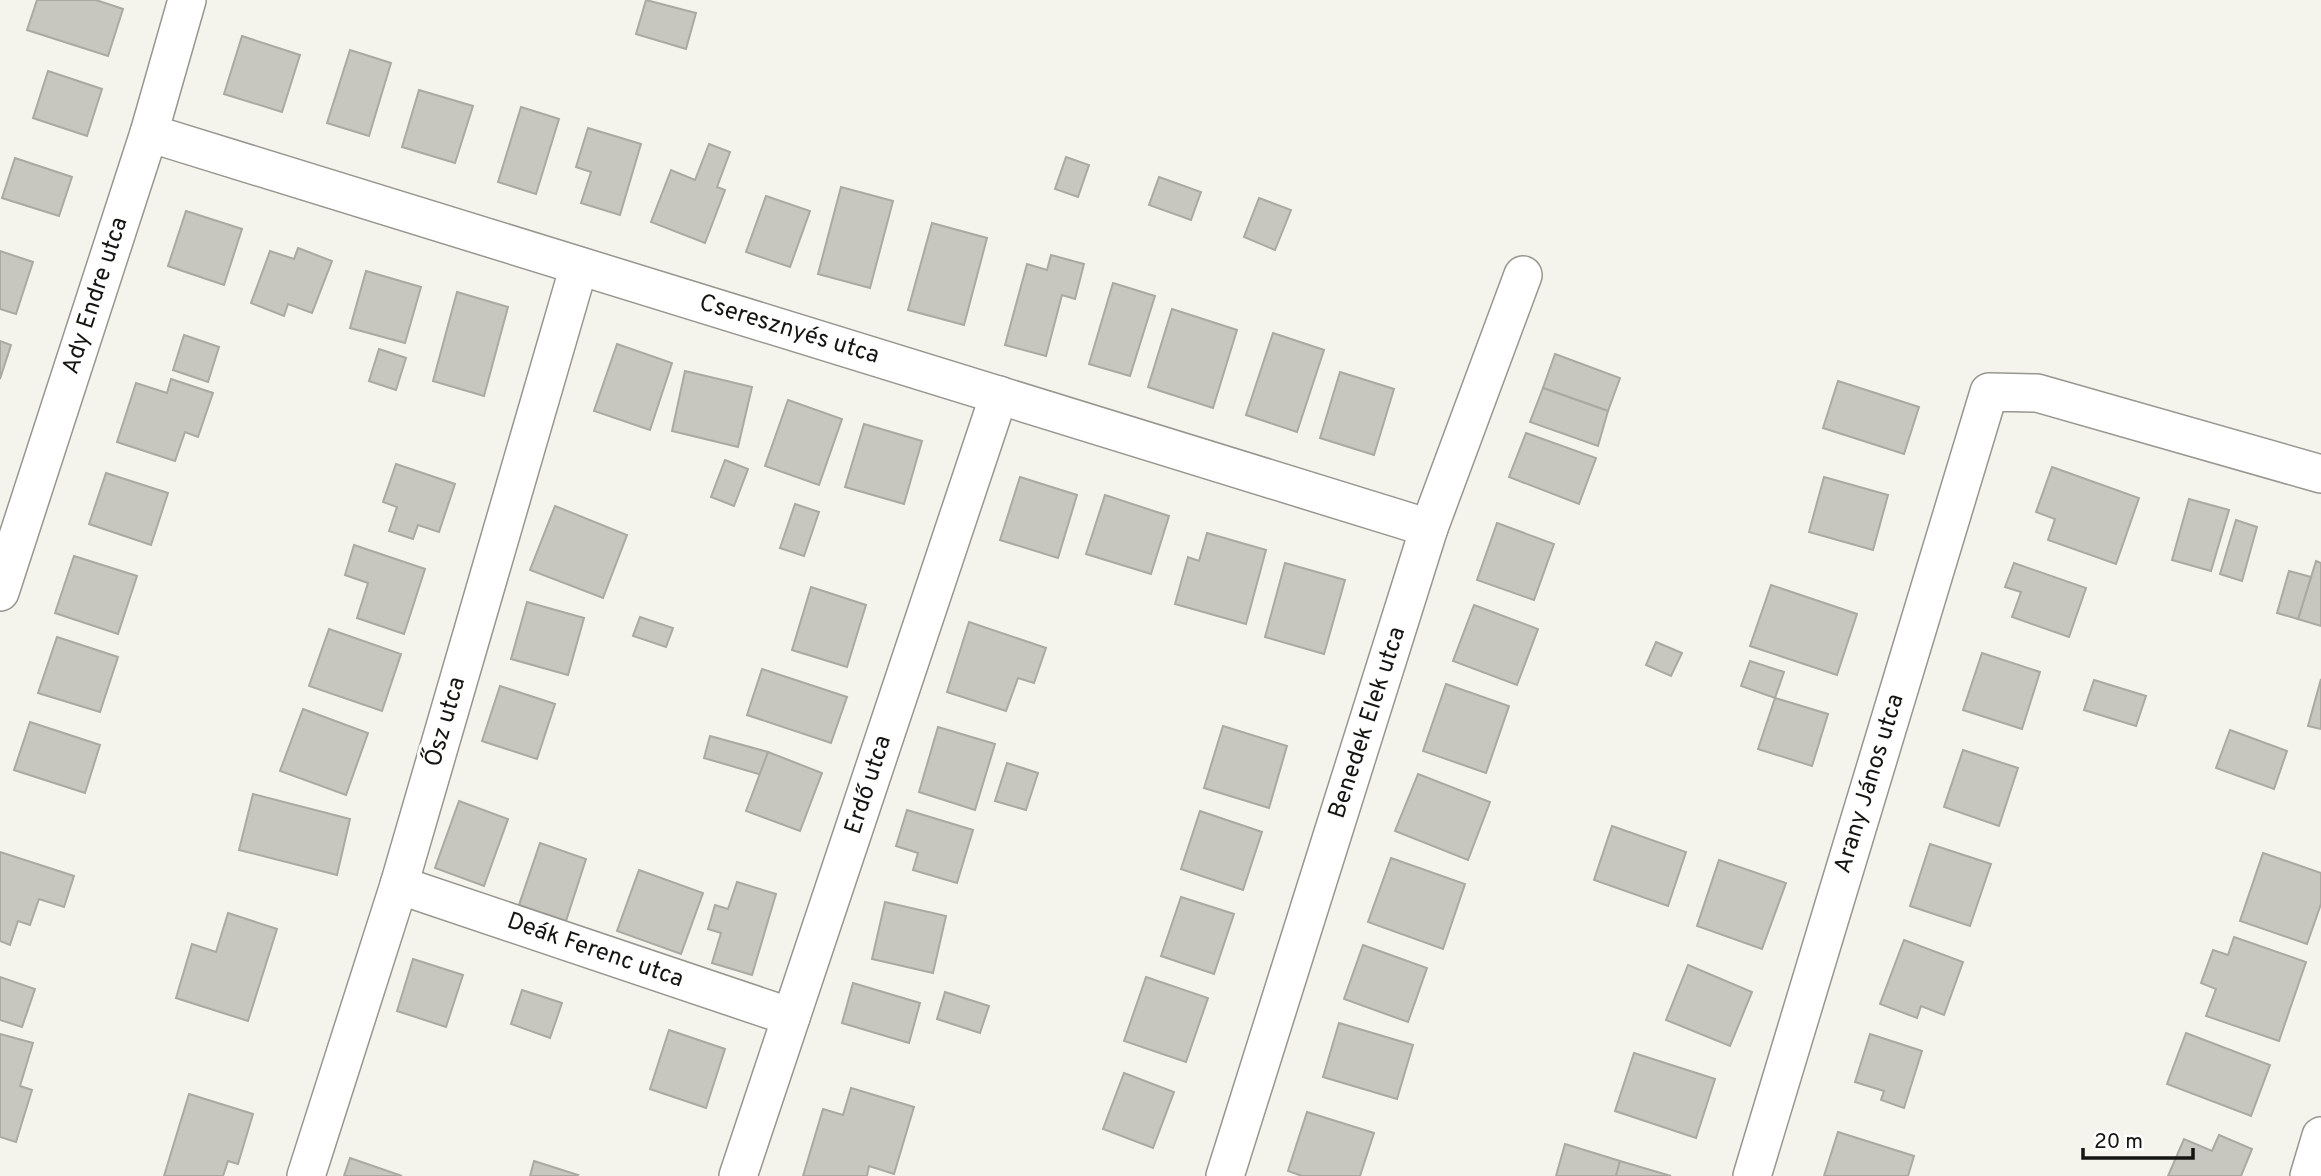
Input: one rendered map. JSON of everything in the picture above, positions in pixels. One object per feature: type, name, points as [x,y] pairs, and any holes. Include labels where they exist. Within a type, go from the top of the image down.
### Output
[{"type":"street","name":"Ady Endre utca","points":[[0,592],[149,133],[187,0]]},
{"type":"street","name":"Cseresznyés utca","points":[[149,133],[1429,528]]},
{"type":"street","name":"Ősz utca","points":[[306,1176],[399,885],[579,266]]},
{"type":"street","name":"Benedek Elek utca","points":[[1225,1176],[1429,528],[1523,275]]},
{"type":"street","name":"Arany János utca","points":[[1752,1176],[1989,391],[2037,393],[2321,474]]},
{"type":"street","name":"Erdő utca","points":[[738,1176],[999,395]]},
{"type":"street","name":"Deák Ferenc utca","points":[[399,885],[791,1017]]},
{"type":"street","points":[[2309,1176],[2321,1136]]},
{"type":"building","points":[[37,0],[96,0],[123,9],[108,56],[27,30]]},
{"type":"building","points":[[646,0],[696,13],[686,49],[636,34]]},
{"type":"building","points":[[242,36],[300,55],[282,112],[224,94]]},
{"type":"building","points":[[350,50],[391,63],[369,136],[327,123]]},
{"type":"building","points":[[48,71],[102,89],[87,136],[33,118]]},
{"type":"building","points":[[419,90],[473,106],[455,163],[402,147]]},
{"type":"building","points":[[521,107],[559,119],[536,194],[498,182]]},
{"type":"building","points":[[588,128],[641,144],[620,215],[581,203],[591,172],[576,167]]},
{"type":"building","points":[[709,144],[730,152],[717,187],[725,190],[705,243],[651,222],[671,170],[695,180]]},
{"type":"building","points":[[1066,157],[1089,165],[1078,197],[1055,189]]},
{"type":"building","points":[[15,158],[72,177],[59,216],[2,198]]},
{"type":"building","points":[[1159,177],[1201,192],[1191,220],[1149,205]]},
{"type":"building","points":[[841,187],[893,201],[870,288],[818,274]]},
{"type":"building","points":[[766,196],[810,211],[790,267],[746,252]]},
{"type":"building","points":[[1259,198],[1291,210],[1275,250],[1244,237]]},
{"type":"building","points":[[186,211],[242,229],[224,285],[168,266]]},
{"type":"building","points":[[932,223],[987,238],[964,325],[908,310]]},
{"type":"building","points":[[298,248],[332,261],[312,313],[288,304],[284,316],[251,303],[270,251],[294,259]]},
{"type":"building","points":[[0,251],[33,262],[16,314],[0,309]]},
{"type":"building","points":[[1051,255],[1084,264],[1075,299],[1062,295],[1046,356],[1005,345],[1027,264],[1047,270]]},
{"type":"building","points":[[366,271],[421,287],[405,343],[350,328]]},
{"type":"building","points":[[1113,283],[1155,296],[1130,376],[1089,364]]},
{"type":"building","points":[[457,292],[508,307],[484,396],[433,381]]},
{"type":"building","points":[[1172,309],[1237,330],[1213,408],[1148,387]]},
{"type":"building","points":[[1273,333],[1324,350],[1297,432],[1246,415]]},
{"type":"building","points":[[184,335],[219,347],[208,382],[173,370]]},
{"type":"building","points":[[0,341],[11,345],[0,379]]},
{"type":"building","points":[[617,344],[672,363],[650,430],[594,411]]},
{"type":"building","points":[[379,349],[406,358],[396,390],[369,381]]},
{"type":"building","points":[[1555,354],[1620,378],[1608,411],[1543,388]]},
{"type":"building","points":[[685,371],[752,387],[738,447],[672,431]]},
{"type":"building","points":[[1340,372],[1394,389],[1374,455],[1320,438]]},
{"type":"building","points":[[171,379],[213,393],[198,437],[185,432],[175,461],[117,442],[136,383],[167,393]]},
{"type":"building","points":[[1838,381],[1919,407],[1904,454],[1823,428]]},
{"type":"building","points":[[1543,388],[1608,411],[1598,446],[1530,422]]},
{"type":"building","points":[[788,400],[842,419],[819,485],[765,466]]},
{"type":"building","points":[[864,424],[922,441],[904,504],[845,487]]},
{"type":"building","points":[[1526,433],[1596,458],[1579,504],[1509,477]]},
{"type":"building","points":[[725,460],[748,469],[734,506],[711,497]]},
{"type":"building","points":[[396,464],[455,484],[439,532],[418,525],[413,539],[389,531],[397,507],[383,502]]},
{"type":"building","points":[[2052,467],[2139,498],[2116,564],[2048,540],[2055,519],[2036,512]]},
{"type":"building","points":[[106,473],[168,493],[151,545],[89,524]]},
{"type":"building","points":[[1020,477],[1077,495],[1058,558],[1000,540]]},
{"type":"building","points":[[1824,477],[1888,495],[1873,550],[1809,532]]},
{"type":"building","points":[[1105,495],[1169,516],[1151,574],[1086,554]]},
{"type":"building","points":[[2189,499],[2229,510],[2211,571],[2172,560]]},
{"type":"building","points":[[795,504],[819,512],[804,556],[780,548]]},
{"type":"building","points":[[555,506],[627,535],[603,598],[530,570]]},
{"type":"building","points":[[2236,520],[2257,527],[2242,581],[2220,574]]},
{"type":"building","points":[[1497,523],[1554,544],[1534,600],[1477,580]]},
{"type":"building","points":[[1207,533],[1266,550],[1246,624],[1175,604],[1188,557],[1199,561]]},
{"type":"building","points":[[354,545],[425,569],[404,634],[357,618],[368,583],[345,575]]},
{"type":"building","points":[[74,556],[137,576],[118,634],[55,613]]},
{"type":"building","points":[[2316,561],[2321,563],[2321,626],[2298,619]]},
{"type":"building","points":[[1285,563],[1345,580],[1324,654],[1265,637]]},
{"type":"building","points":[[2014,563],[2086,588],[2069,637],[2012,617],[2021,592],[2005,587]]},
{"type":"building","points":[[2289,571],[2311,577],[2298,619],[2277,613]]},
{"type":"building","points":[[1771,585],[1857,614],[1837,675],[1750,646]]},
{"type":"building","points":[[811,587],[866,605],[847,667],[792,650]]},
{"type":"building","points":[[527,602],[584,618],[568,675],[511,659]]},
{"type":"building","points":[[1474,605],[1538,629],[1517,685],[1453,661]]},
{"type":"building","points":[[640,617],[673,628],[666,647],[633,636]]},
{"type":"building","points":[[969,622],[1046,648],[1034,683],[1018,678],[1006,711],[947,692]]},
{"type":"building","points":[[329,629],[401,654],[382,711],[309,686]]},
{"type":"building","points":[[57,637],[118,657],[100,712],[38,693]]},
{"type":"building","points":[[1656,642],[1682,653],[1671,676],[1646,665]]},
{"type":"building","points":[[1982,653],[2040,672],[2022,729],[1963,710]]},
{"type":"building","points":[[1750,661],[1784,672],[1775,698],[1741,686]]},
{"type":"building","points":[[762,669],[847,697],[831,743],[747,715]]},
{"type":"building","points":[[2321,679],[2321,729],[2308,726]]},
{"type":"building","points":[[2094,680],[2146,696],[2136,726],[2084,710]]},
{"type":"building","points":[[1446,684],[1509,706],[1486,773],[1423,751]]},
{"type":"building","points":[[500,686],[555,704],[537,759],[482,741]]},
{"type":"building","points":[[1775,698],[1828,714],[1812,766],[1758,749]]},
{"type":"building","points":[[303,709],[368,733],[346,795],[280,771]]},
{"type":"building","points":[[30,722],[100,745],[85,793],[14,770]]},
{"type":"building","points":[[1223,726],[1287,746],[1269,808],[1204,788]]},
{"type":"building","points":[[938,727],[995,744],[975,810],[919,792]]},
{"type":"building","points":[[2230,730],[2287,751],[2274,789],[2216,768]]},
{"type":"building","points":[[710,736],[768,752],[762,775],[704,758]]},
{"type":"building","points":[[1963,750],[2018,768],[1999,826],[1944,807]]},
{"type":"building","points":[[768,752],[822,773],[800,831],[746,811]]},
{"type":"building","points":[[1007,763],[1038,773],[1026,810],[995,801]]},
{"type":"building","points":[[1418,774],[1490,802],[1468,860],[1395,831]]},
{"type":"building","points":[[253,794],[350,819],[337,875],[239,850]]},
{"type":"building","points":[[459,801],[508,819],[484,886],[435,868]]},
{"type":"building","points":[[907,810],[973,830],[957,883],[913,870],[918,853],[896,846]]},
{"type":"building","points":[[1200,811],[1262,832],[1243,890],[1181,869]]},
{"type":"building","points":[[1612,826],[1686,852],[1668,906],[1594,880]]},
{"type":"building","points":[[540,843],[586,859],[566,921],[519,905]]},
{"type":"building","points":[[1930,844],[1991,864],[1970,926],[1910,906]]},
{"type":"building","points":[[0,852],[74,876],[64,907],[39,899],[30,925],[18,921],[10,945],[0,941]]},
{"type":"building","points":[[2263,853],[2321,873],[2321,904],[2307,944],[2240,921]]},
{"type":"building","points":[[1391,858],[1465,884],[1443,949],[1368,922]]},
{"type":"building","points":[[1719,860],[1786,883],[1762,949],[1697,926]]},
{"type":"building","points":[[639,870],[703,893],[681,954],[617,931]]},
{"type":"building","points":[[737,882],[776,894],[752,975],[712,963],[721,933],[708,929],[715,905],[728,909]]},
{"type":"building","points":[[1181,897],[1234,914],[1214,974],[1161,956]]},
{"type":"building","points":[[885,902],[946,916],[933,973],[872,959]]},
{"type":"building","points":[[228,913],[277,929],[248,1021],[176,998],[192,944],[216,952]]},
{"type":"building","points":[[2234,937],[2306,962],[2279,1041],[2206,1016],[2216,989],[2201,983],[2213,950],[2228,955]]},
{"type":"building","points":[[1904,940],[1963,962],[1944,1015],[1921,1006],[1917,1018],[1880,1004]]},
{"type":"building","points":[[1363,945],[1427,968],[1408,1022],[1344,999]]},
{"type":"building","points":[[413,959],[463,975],[446,1027],[397,1011]]},
{"type":"building","points":[[1688,965],[1752,992],[1730,1046],[1666,1020]]},
{"type":"building","points":[[0,977],[35,989],[22,1027],[0,1020]]},
{"type":"building","points":[[1146,977],[1208,998],[1186,1062],[1124,1041]]},
{"type":"building","points":[[853,983],[920,1003],[909,1043],[842,1023]]},
{"type":"building","points":[[522,990],[562,1003],[550,1038],[511,1024]]},
{"type":"building","points":[[945,992],[989,1006],[980,1033],[937,1019]]},
{"type":"building","points":[[1339,1023],[1413,1045],[1397,1099],[1323,1077]]},
{"type":"building","points":[[669,1030],[725,1049],[706,1108],[650,1089]]},
{"type":"building","points":[[2186,1033],[2270,1065],[2251,1116],[2167,1084]]},
{"type":"building","points":[[0,1034],[33,1043],[20,1086],[32,1090],[16,1142],[0,1137]]},
{"type":"building","points":[[1870,1034],[1922,1051],[1904,1108],[1881,1100],[1884,1091],[1855,1082]]},
{"type":"building","points":[[1634,1053],[1715,1079],[1696,1138],[1615,1111]]},
{"type":"building","points":[[1124,1073],[1174,1092],[1153,1148],[1103,1129]]},
{"type":"building","points":[[851,1088],[914,1107],[894,1174],[869,1166],[867,1176],[803,1176],[823,1109],[843,1115]]},
{"type":"building","points":[[189,1094],[253,1114],[238,1164],[228,1161],[223,1176],[164,1176]]},
{"type":"building","points":[[1307,1112],[1374,1133],[1360,1176],[1302,1176],[1288,1171]]},
{"type":"building","points":[[1838,1132],[1914,1156],[1908,1176],[1824,1176]]},
{"type":"building","points":[[2219,1135],[2252,1149],[2241,1176],[2168,1176],[2184,1139],[2212,1151]]},
{"type":"building","points":[[1565,1144],[1620,1161],[1616,1176],[1556,1176]]},
{"type":"building","points":[[350,1158],[402,1176],[344,1176]]},
{"type":"building","points":[[534,1161],[578,1175],[530,1176]]},
{"type":"building","points":[[1620,1161],[1671,1176],[1616,1176]]}]
